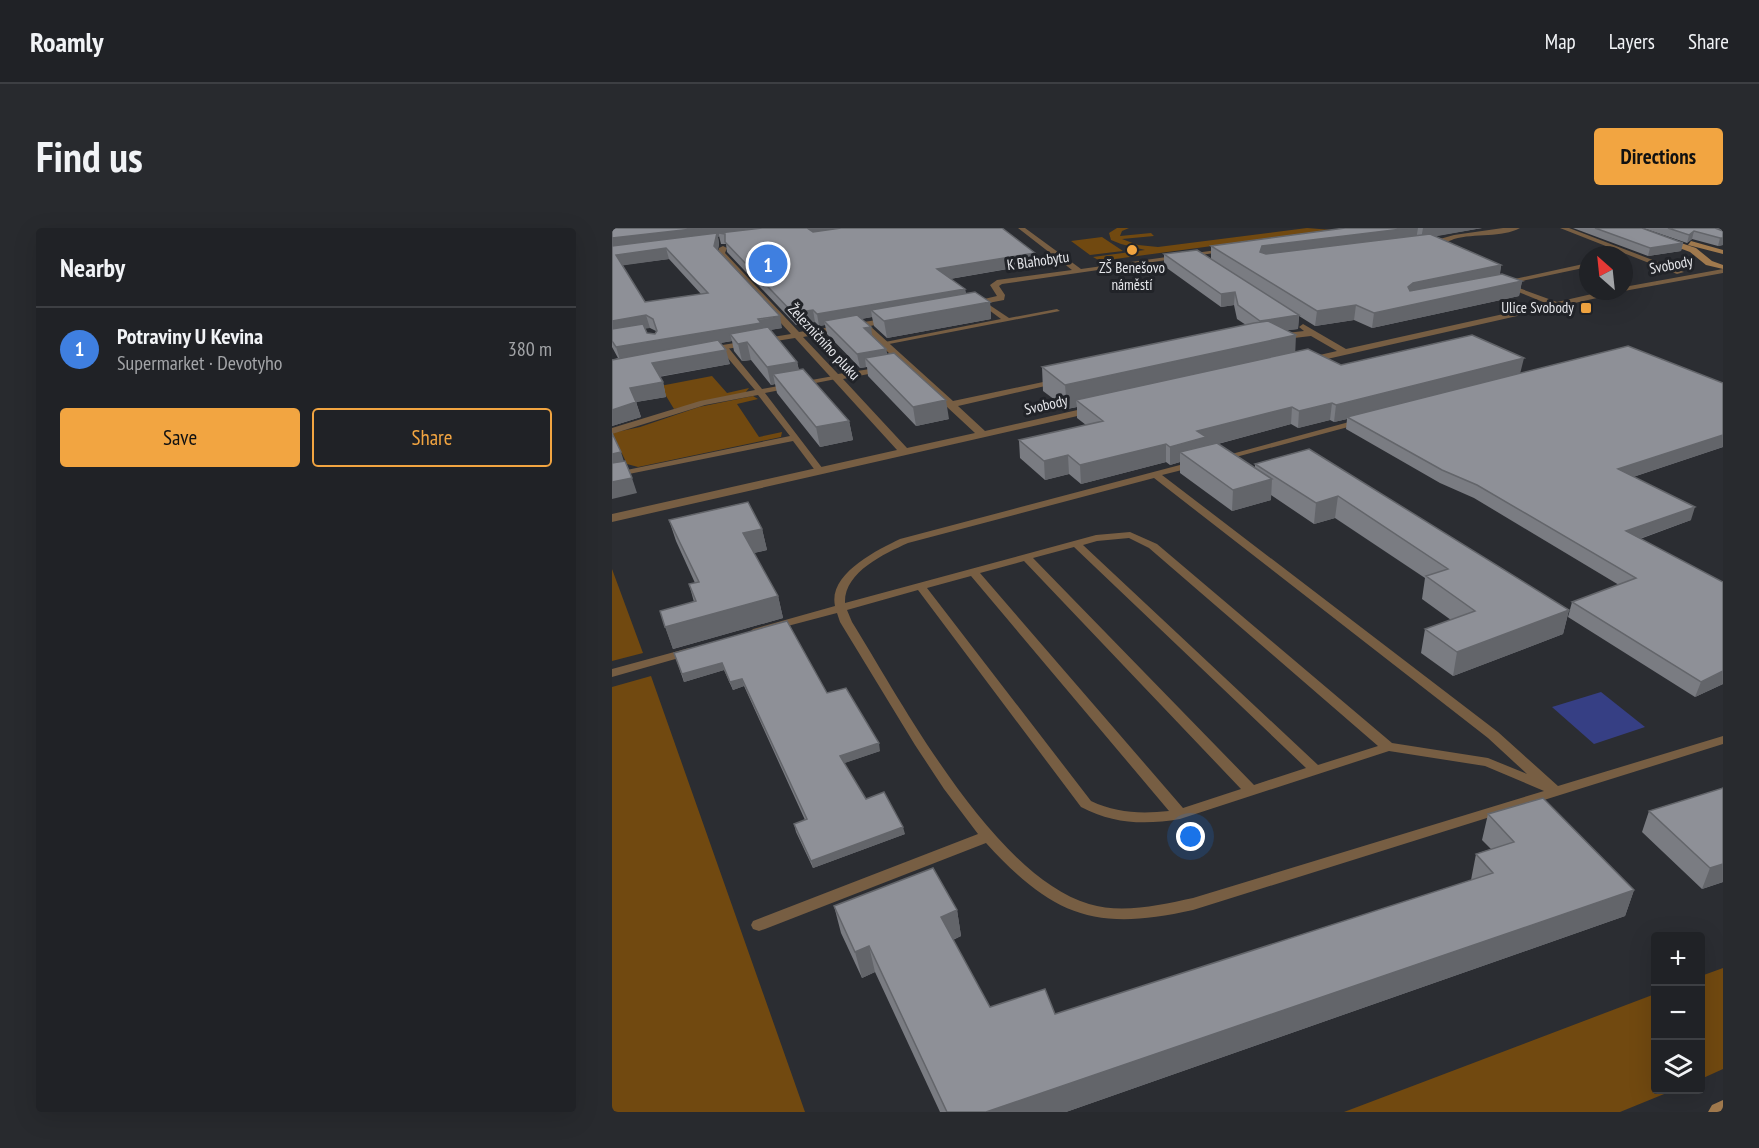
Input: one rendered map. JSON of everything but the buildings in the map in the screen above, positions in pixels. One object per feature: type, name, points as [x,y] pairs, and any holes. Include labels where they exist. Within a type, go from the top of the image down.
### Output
[{"type":"street","points":[[1020,228],[1079,271]]},
{"type":"street","points":[[1421,245],[1454,237],[1517,228]]},
{"type":"street","points":[[1563,228],[1680,272]]},
{"type":"street","points":[[1629,228],[1688,248],[1723,269]]},
{"type":"street","points":[[1652,228],[1723,253]]},
{"type":"street","name":"Železničního pluku","points":[[734,247],[722,244],[721,253],[905,452]]},
{"type":"street","points":[[1432,244],[1443,249]]},
{"type":"street","name":"K Blahobytu","points":[[983,303],[1001,298],[995,284],[1238,249]]},
{"type":"street","points":[[1706,260],[1723,253]]},
{"type":"street","points":[[1194,255],[1209,263]]},
{"type":"street","name":"Svobody","points":[[1633,286],[1680,272],[1706,260]]},
{"type":"street","points":[[1489,285],[1579,267]]},
{"type":"street","name":"Svobody","points":[[1633,287],[1723,269]]},
{"type":"street","points":[[1497,273],[1513,280]]},
{"type":"street","points":[[1500,283],[1556,304]]},
{"type":"street","points":[[1298,363],[1579,299]]},
{"type":"street","points":[[961,307],[983,303]]},
{"type":"street","points":[[690,353],[907,316]]},
{"type":"street","points":[[863,324],[983,434]]},
{"type":"street","points":[[1299,325],[1345,352]]},
{"type":"street","points":[[1270,338],[1311,333]]},
{"type":"street","points":[[836,377],[907,364]]},
{"type":"street","points":[[951,404],[1077,378]]},
{"type":"street","name":"Svobody","points":[[612,518],[1111,405]]},
{"type":"lane","points":[[983,303],[1007,320]]},
{"type":"lane","points":[[884,343],[1057,311]]},
{"type":"lane","points":[[724,348],[819,471]]},
{"type":"lane","points":[[612,431],[690,407],[836,377]]},
{"type":"lane","points":[[1213,460],[1373,417]]},
{"type":"lane","points":[[612,463],[615,476],[794,438]]},
{"type":"lane","points":[[1202,463],[904,541],[874,556],[849,577],[840,594],[840,607],[846,622],[944,778],[988,836],[1027,877],[1061,900],[1085,909],[1109,913],[1142,913],[1170,909],[1226,895],[1723,740]]},
{"type":"lane","points":[[1156,475],[1493,735],[1556,792]]},
{"type":"lane","points":[[745,635],[772,625],[1076,544],[1130,535],[1147,542],[1388,747]]},
{"type":"lane","points":[[1076,544],[1316,770]]},
{"type":"lane","points":[[1027,558],[1251,791]]},
{"type":"lane","points":[[974,573],[1180,814]]},
{"type":"lane","points":[[921,587],[1086,804],[1097,811],[1130,818],[1180,814],[1388,747],[1488,762],[1556,792]]},
{"type":"lane","points":[[612,673],[698,649]]},
{"type":"lane","points":[[759,925],[988,836]]},
{"type":"shaded area","points":[[1117,228],[1129,228],[1122,231],[1120,236],[1151,233],[1154,236],[1122,239],[1138,245],[1158,247],[1307,228],[1332,230],[1100,261],[1093,257],[1145,250],[1111,240],[1109,233]]},
{"type":"shaded area","points":[[1102,237],[1123,251],[1090,255],[1071,241]]},
{"type":"shaded area","points":[[712,376],[727,393],[749,388],[745,393],[674,409],[660,386]]},
{"type":"shaded area","points":[[753,396],[758,399],[737,404],[759,437],[782,432],[781,437],[638,467],[627,464],[612,433],[640,427],[699,407]]},
{"type":"shaded area","points":[[612,569],[643,653],[612,661]]},
{"type":"shaded area","points":[[651,676],[805,1112],[612,1112],[612,687]]},
{"type":"shaded area","points":[[1723,968],[1723,1069],[1705,1077],[1705,986],[1705,975]]},
{"type":"shaded area","points":[[1651,996],[1651,1094],[1664,1094],[1620,1112],[1344,1112]]},
{"type":"water","points":[[1601,692],[1645,727],[1594,744],[1552,707]]},
{"type":"place","name":"ZŠ Benešovo náměstí","points":[[1132,250]]},
{"type":"place","name":"Potraviny U Kevina","points":[[768,264]]},
{"type":"place","name":"Ulice Svobody","points":[[1586,308]]}]
